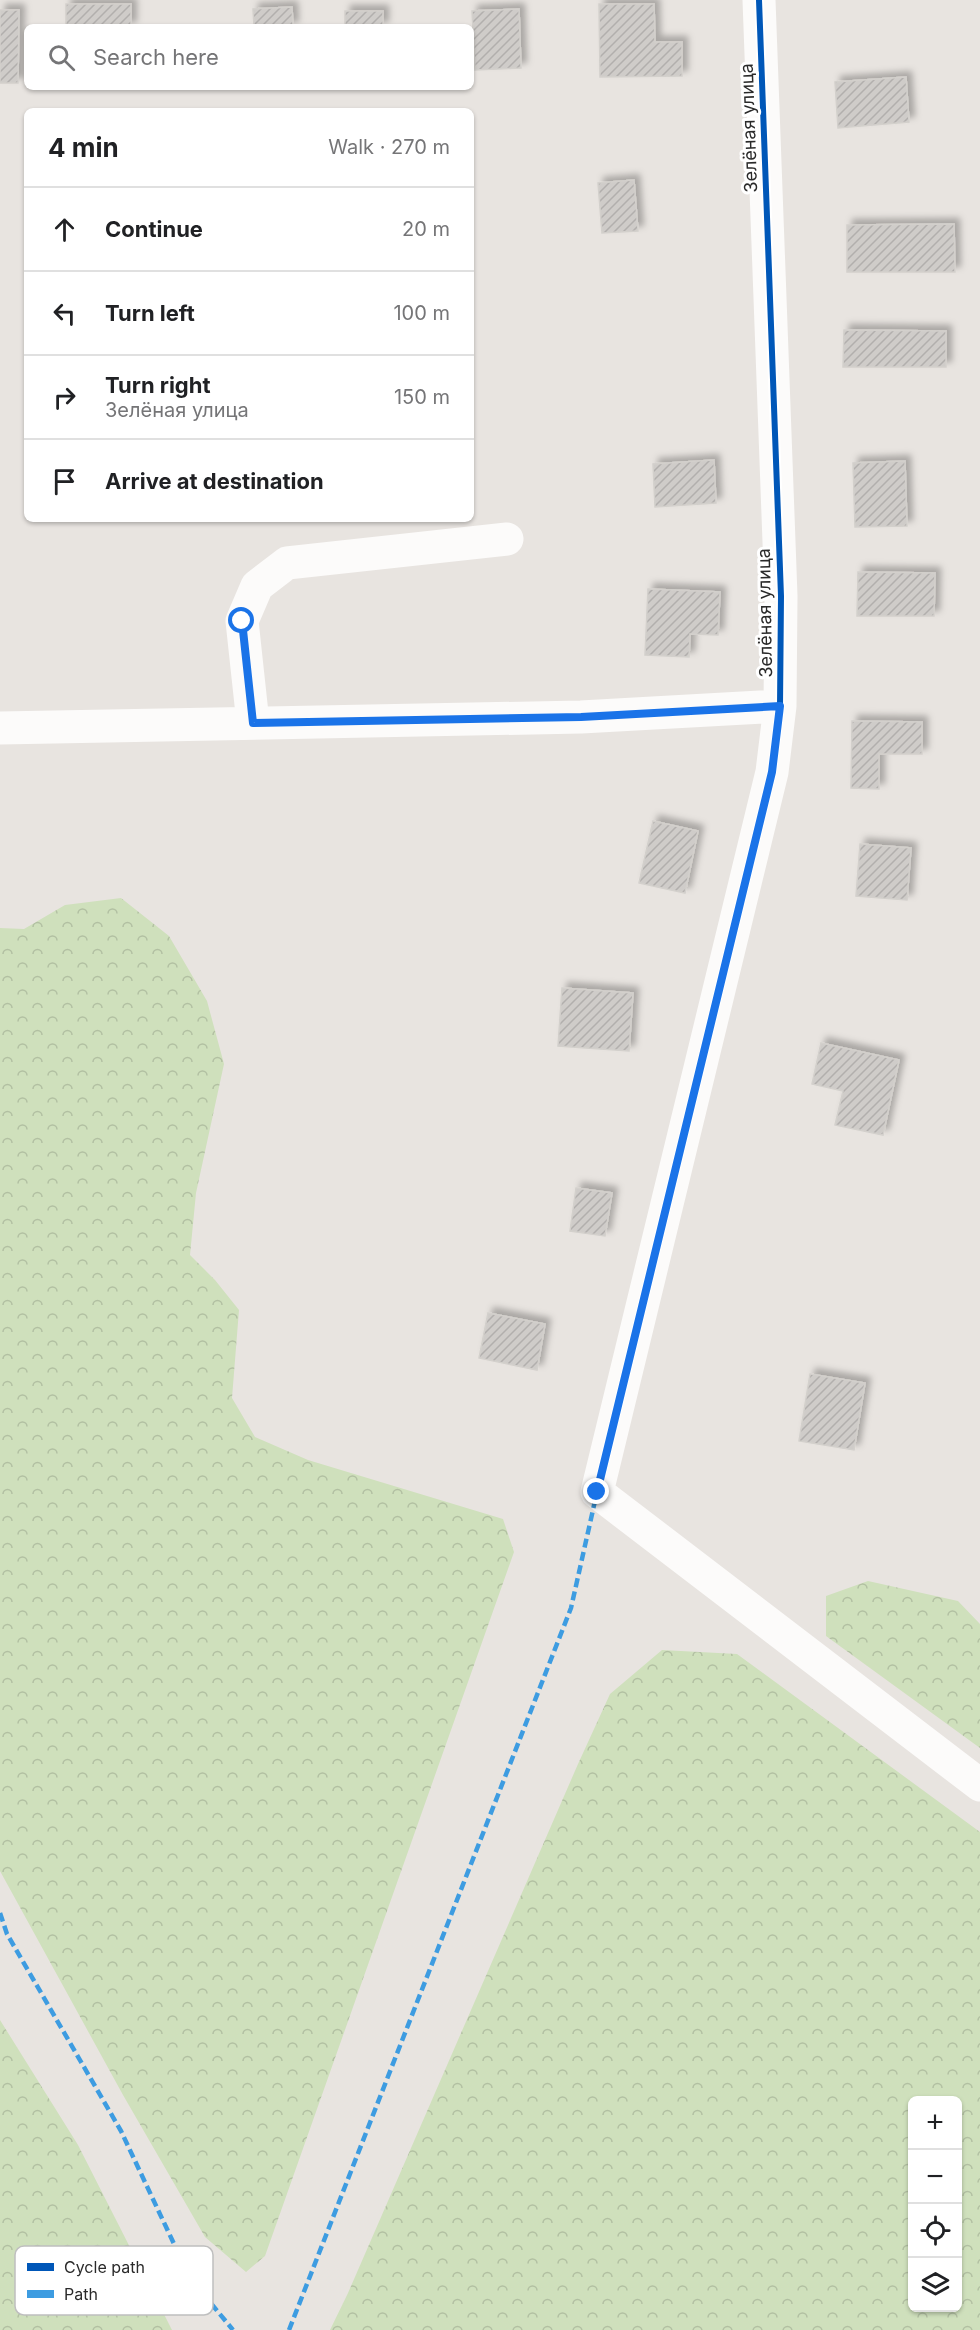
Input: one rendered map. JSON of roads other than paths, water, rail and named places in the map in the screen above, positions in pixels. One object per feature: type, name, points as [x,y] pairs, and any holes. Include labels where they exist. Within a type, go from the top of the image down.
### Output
[{"type":"street","name":"Зелёная улица","points":[[759,0],[781,596],[780,706],[772,772],[597,1492],[980,1785]]},
{"type":"street","points":[[253,723],[242,621],[257,586],[287,563],[507,539]]},
{"type":"street","points":[[0,728],[581,717],[780,706]]}]
